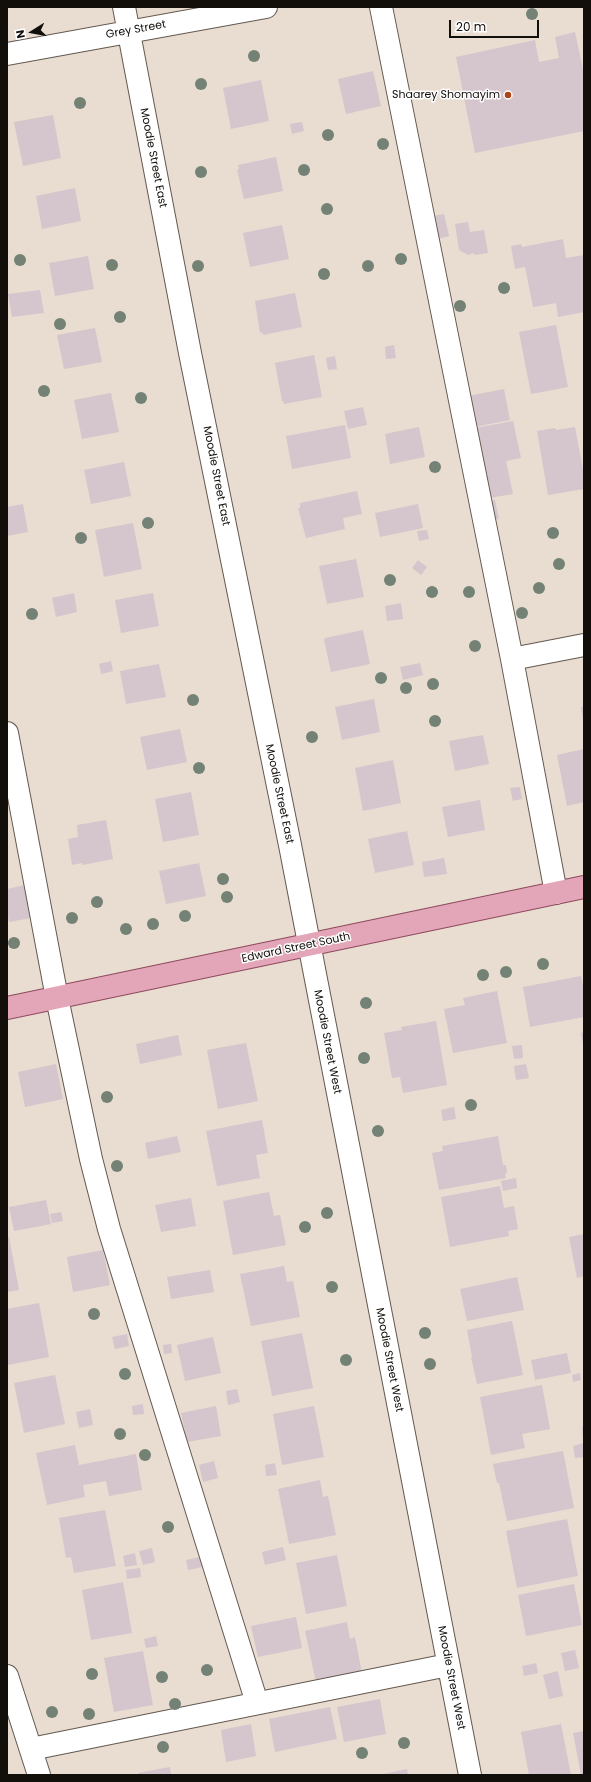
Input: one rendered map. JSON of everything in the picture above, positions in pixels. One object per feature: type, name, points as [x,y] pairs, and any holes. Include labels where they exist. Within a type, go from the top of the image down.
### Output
[{"type":"main road","name":"Edward Street South","points":[[7,1008],[584,887]]},
{"type":"street","name":"Moodie Street East","points":[[124,7],[187,337],[290,845],[308,945]]},
{"type":"street","name":"Grey Street","points":[[7,54],[266,7]]},
{"type":"street","points":[[381,7],[512,659],[556,893]]},
{"type":"street","points":[[512,659],[584,645]]},
{"type":"street","points":[[7,733],[57,998],[91,1159],[110,1229],[257,1704]]},
{"type":"street","name":"Moodie Street West","points":[[308,945],[470,1775]]},
{"type":"street","points":[[31,1749],[448,1664]]},
{"type":"street","points":[[7,1676],[39,1775]]},
{"type":"building","points":[[575,32],[584,74],[584,131],[475,153],[456,57],[535,40],[539,62],[559,58],[555,37]]},
{"type":"building","points":[[373,71],[381,106],[346,114],[338,79]]},
{"type":"building","points":[[261,80],[269,121],[231,129],[223,88]]},
{"type":"building","points":[[53,115],[61,158],[23,166],[14,122]]},
{"type":"building","points":[[302,122],[304,131],[292,134],[290,124]]},
{"type":"building","points":[[276,157],[283,191],[244,199],[237,170],[239,169],[238,165]]},
{"type":"building","points":[[75,188],[81,221],[42,229],[36,196]]},
{"type":"building","points":[[444,214],[449,236],[438,239],[433,216]]},
{"type":"building","points":[[468,222],[470,232],[484,230],[488,253],[474,255],[474,253],[468,255],[459,250],[455,224]]},
{"type":"building","points":[[282,225],[289,259],[250,267],[243,233]]},
{"type":"building","points":[[563,239],[566,258],[584,255],[584,312],[558,317],[556,303],[533,307],[525,267],[515,269],[511,246],[521,244],[522,247]]},
{"type":"building","points":[[88,256],[94,289],[55,296],[49,263]]},
{"type":"building","points":[[40,290],[44,313],[12,317],[8,294]]},
{"type":"building","points":[[295,293],[302,327],[263,335],[262,332],[260,333],[255,301]]},
{"type":"building","points":[[556,325],[568,387],[531,394],[519,332]]},
{"type":"building","points":[[95,328],[102,362],[64,369],[57,335]]},
{"type":"building","points":[[394,345],[396,358],[386,359],[385,347]]},
{"type":"building","points":[[314,355],[322,397],[284,404],[282,401],[275,363]]},
{"type":"building","points":[[335,356],[337,369],[328,370],[326,358]]},
{"type":"building","points":[[504,389],[510,420],[474,427],[468,396]]},
{"type":"building","points":[[111,393],[119,432],[82,439],[74,400]]},
{"type":"building","points":[[363,407],[367,425],[348,429],[344,411]]},
{"type":"building","points":[[513,421],[521,458],[506,461],[513,494],[489,498],[475,428]]},
{"type":"building","points":[[345,425],[351,458],[292,469],[286,436]]},
{"type":"building","points":[[419,427],[425,457],[390,464],[385,434]]},
{"type":"building","points":[[575,427],[584,475],[584,489],[548,495],[537,431]]},
{"type":"building","points":[[124,462],[131,496],[91,504],[84,470]]},
{"type":"building","points":[[357,491],[362,514],[343,518],[345,529],[306,538],[298,508],[300,508],[300,503]]},
{"type":"building","points":[[495,500],[499,519],[491,520],[487,502]]},
{"type":"building","points":[[23,504],[28,532],[7,536],[7,507]]},
{"type":"building","points":[[418,504],[423,528],[380,537],[375,513]]},
{"type":"building","points":[[133,523],[142,569],[104,577],[95,530]]},
{"type":"building","points":[[427,530],[429,539],[419,541],[417,531]]},
{"type":"building","points":[[356,559],[364,597],[327,604],[319,566]]},
{"type":"building","points":[[418,560],[427,567],[421,575],[412,568]]},
{"type":"building","points":[[74,593],[77,612],[56,617],[52,598]]},
{"type":"building","points":[[153,593],[159,626],[121,633],[115,600]]},
{"type":"building","points":[[401,603],[403,619],[387,621],[385,606]]},
{"type":"building","points":[[363,630],[370,664],[331,672],[324,640],[325,638]]},
{"type":"building","points":[[111,661],[113,671],[101,674],[99,664]]},
{"type":"building","points":[[420,663],[423,675],[403,680],[400,667]]},
{"type":"building","points":[[159,664],[166,697],[126,704],[120,671]]},
{"type":"building","points":[[374,699],[380,732],[342,740],[335,707]]},
{"type":"building","points":[[581,707],[584,707],[584,719],[583,719]]},
{"type":"building","points":[[180,729],[187,762],[147,770],[140,737]]},
{"type":"building","points":[[483,735],[489,764],[455,771],[449,741]]},
{"type":"building","points":[[584,749],[584,802],[567,806],[557,755]]},
{"type":"building","points":[[393,760],[401,803],[363,811],[355,768]]},
{"type":"building","points":[[520,787],[522,799],[513,801],[510,788]]},
{"type":"building","points":[[191,792],[199,835],[163,842],[155,799]]},
{"type":"building","points":[[480,800],[485,830],[448,837],[442,807]]},
{"type":"building","points":[[106,820],[113,859],[83,865],[82,863],[72,865],[68,839],[78,837],[77,825]]},
{"type":"building","points":[[407,831],[414,865],[375,873],[368,839]]},
{"type":"building","points":[[444,858],[447,874],[424,877],[422,862]]},
{"type":"building","points":[[199,863],[206,896],[166,904],[159,871]]},
{"type":"building","points":[[25,885],[31,918],[9,922],[7,911],[7,889]]},
{"type":"building","points":[[581,976],[584,991],[584,1017],[530,1027],[523,987]]},
{"type":"building","points":[[497,991],[507,1043],[453,1053],[444,1009],[465,1005],[463,998]]},
{"type":"building","points":[[436,1021],[447,1085],[403,1093],[400,1077],[392,1078],[384,1033],[402,1030],[401,1027]]},
{"type":"building","points":[[584,1032],[584,1044],[583,1044],[581,1033]]},
{"type":"building","points":[[178,1035],[182,1055],[140,1064],[136,1044]]},
{"type":"building","points":[[246,1043],[258,1101],[218,1109],[207,1050]]},
{"type":"building","points":[[522,1045],[523,1058],[514,1059],[512,1046]]},
{"type":"building","points":[[56,1064],[63,1099],[25,1107],[18,1072]]},
{"type":"building","points":[[526,1064],[529,1078],[516,1080],[514,1066]]},
{"type":"building","points":[[454,1107],[456,1119],[443,1121],[441,1110]]},
{"type":"building","points":[[262,1120],[268,1153],[256,1155],[260,1178],[217,1186],[206,1131]]},
{"type":"building","points":[[177,1136],[181,1152],[148,1159],[145,1143]]},
{"type":"building","points":[[498,1136],[503,1165],[506,1165],[506,1178],[439,1190],[432,1153],[443,1151],[442,1146]]},
{"type":"building","points":[[516,1178],[517,1188],[503,1191],[501,1181]]},
{"type":"building","points":[[500,1186],[504,1208],[514,1206],[518,1229],[508,1231],[509,1236],[450,1247],[441,1197]]},
{"type":"building","points":[[269,1192],[274,1216],[280,1215],[286,1245],[233,1255],[223,1201]]},
{"type":"building","points":[[191,1198],[196,1226],[161,1232],[155,1205]]},
{"type":"building","points":[[46,1200],[51,1224],[14,1231],[9,1207]]},
{"type":"building","points":[[61,1212],[63,1221],[52,1223],[50,1214]]},
{"type":"building","points":[[584,1234],[584,1276],[577,1278],[569,1237]]},
{"type":"building","points":[[7,1237],[9,1237],[19,1290],[7,1292]]},
{"type":"building","points":[[103,1250],[110,1285],[73,1292],[67,1257]]},
{"type":"building","points":[[284,1266],[287,1282],[293,1281],[300,1317],[251,1326],[240,1274]]},
{"type":"building","points":[[210,1270],[214,1292],[171,1299],[167,1277]]},
{"type":"building","points":[[517,1277],[524,1310],[467,1321],[460,1289]]},
{"type":"building","points":[[39,1303],[49,1357],[8,1365],[7,1309]]},
{"type":"building","points":[[512,1321],[523,1375],[477,1384],[467,1330]]},
{"type":"building","points":[[302,1333],[313,1388],[272,1396],[261,1341]]},
{"type":"building","points":[[127,1334],[129,1346],[115,1349],[112,1337]]},
{"type":"building","points":[[213,1337],[221,1373],[185,1381],[177,1345]]},
{"type":"building","points":[[171,1344],[172,1353],[164,1354],[163,1345]]},
{"type":"building","points":[[567,1353],[571,1373],[535,1380],[531,1360]]},
{"type":"building","points":[[580,1373],[581,1380],[573,1382],[572,1375]]},
{"type":"building","points":[[55,1375],[65,1424],[24,1433],[14,1383]]},
{"type":"building","points":[[542,1385],[550,1429],[522,1434],[525,1448],[491,1455],[480,1397]]},
{"type":"building","points":[[237,1389],[240,1402],[228,1405],[226,1391]]},
{"type":"building","points":[[143,1404],[144,1414],[133,1415],[132,1406]]},
{"type":"building","points":[[216,1406],[221,1436],[187,1442],[181,1413]]},
{"type":"building","points":[[314,1406],[324,1457],[282,1465],[273,1414]]},
{"type":"building","points":[[90,1409],[93,1425],[79,1428],[76,1412]]},
{"type":"building","points":[[582,1427],[584,1427],[584,1439],[583,1439]]},
{"type":"building","points":[[584,1443],[584,1457],[575,1458],[573,1446]]},
{"type":"building","points":[[75,1445],[79,1465],[136,1454],[142,1490],[109,1496],[106,1481],[83,1485],[85,1497],[47,1505],[36,1453]]},
{"type":"building","points":[[563,1451],[574,1508],[507,1521],[499,1483],[497,1483],[493,1464]]},
{"type":"building","points":[[214,1461],[218,1478],[203,1482],[199,1465]]},
{"type":"building","points":[[275,1463],[277,1475],[266,1476],[265,1465]]},
{"type":"building","points":[[320,1480],[323,1497],[328,1496],[336,1535],[289,1544],[278,1489]]},
{"type":"building","points":[[105,1510],[116,1566],[74,1573],[71,1557],[66,1558],[59,1518]]},
{"type":"building","points":[[567,1519],[578,1576],[517,1588],[506,1531]]},
{"type":"building","points":[[283,1547],[286,1560],[265,1565],[262,1552]]},
{"type":"building","points":[[152,1548],[155,1562],[143,1565],[139,1551]]},
{"type":"building","points":[[135,1553],[137,1565],[125,1567],[123,1556]]},
{"type":"building","points":[[337,1555],[347,1606],[306,1614],[296,1563]]},
{"type":"building","points":[[200,1557],[202,1567],[188,1570],[186,1560]]},
{"type":"building","points":[[140,1568],[141,1577],[127,1579],[126,1570]]},
{"type":"building","points":[[123,1582],[132,1633],[91,1640],[82,1590]]},
{"type":"building","points":[[574,1584],[582,1625],[526,1636],[518,1595]]},
{"type":"building","points":[[296,1617],[302,1648],[258,1657],[251,1626]]},
{"type":"building","points":[[347,1622],[350,1639],[355,1637],[363,1678],[317,1687],[305,1631]]},
{"type":"building","points":[[156,1636],[158,1646],[146,1648],[144,1639]]},
{"type":"building","points":[[575,1650],[579,1668],[565,1671],[561,1653]]},
{"type":"building","points":[[143,1651],[153,1705],[114,1712],[104,1658]]},
{"type":"building","points":[[536,1663],[538,1673],[524,1676],[522,1666]]},
{"type":"building","points":[[558,1671],[563,1696],[549,1699],[543,1675]]},
{"type":"building","points":[[380,1699],[386,1734],[344,1742],[337,1707]]},
{"type":"building","points":[[330,1707],[337,1739],[275,1752],[269,1719]]},
{"type":"building","points":[[251,1724],[256,1756],[226,1762],[221,1730]]},
{"type":"building","points":[[561,1724],[571,1775],[529,1775],[521,1732]]},
{"type":"building","points":[[584,1731],[584,1775],[581,1775],[573,1733]]},
{"type":"building","points":[[170,1767],[171,1775],[139,1775],[138,1773]]},
{"type":"building","points":[[407,1769],[408,1775],[383,1775],[383,1774]]},
{"type":"place","name":"Shaarey Shomayim","points":[[508,95]]}]
